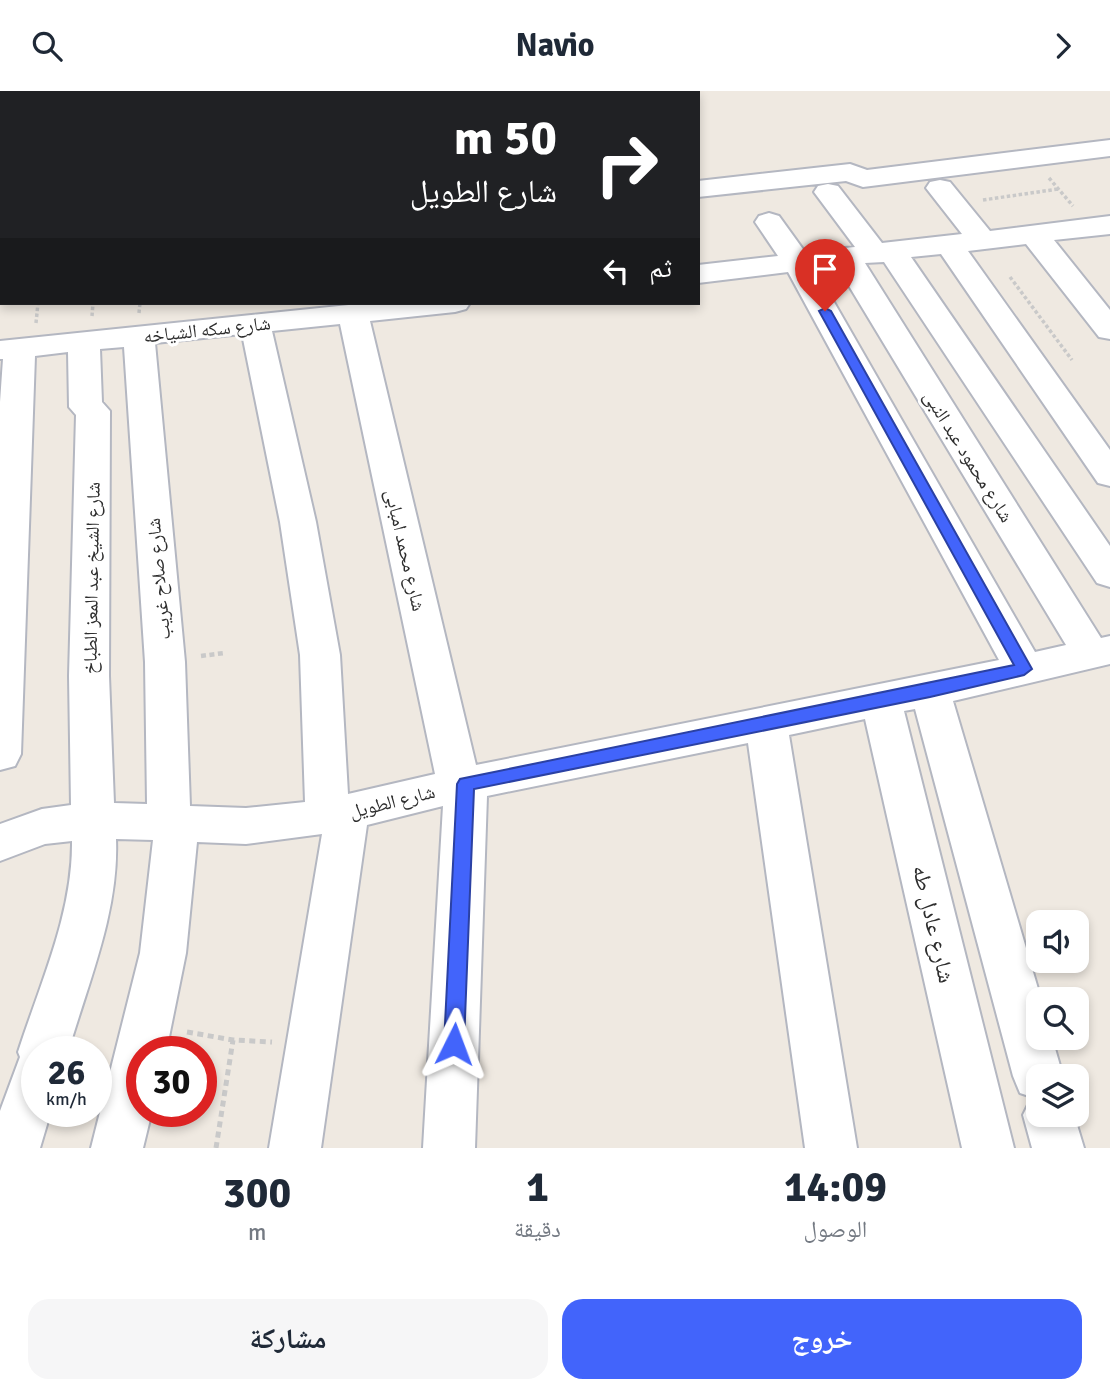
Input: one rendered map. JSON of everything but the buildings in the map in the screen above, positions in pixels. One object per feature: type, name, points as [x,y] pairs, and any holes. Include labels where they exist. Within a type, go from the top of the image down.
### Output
[{"type":"street","points":[[1003,136],[1110,127]]},
{"type":"street","points":[[700,189],[850,172],[863,179],[1110,148]]},
{"type":"street","points":[[799,159],[864,152]]},
{"type":"street","points":[[828,192],[1110,574]]},
{"type":"street","points":[[946,196],[984,242]]},
{"type":"street","points":[[769,222],[799,264],[1024,669]]},
{"type":"street","points":[[702,266],[799,264],[1097,227],[1110,253]]},
{"type":"street","points":[[1035,236],[1110,330]]},
{"type":"street","points":[[950,246],[1110,475]]},
{"type":"street","name":"شارع محمود عبد النبى","points":[[872,255],[1101,652]]},
{"type":"street","name":"شارع سكه الشياخه","points":[[9,349],[139,335],[198,316],[255,324],[292,311],[354,315],[438,305]]},
{"type":"street","name":"شارع محمد امبابى","points":[[354,315],[462,784],[449,1148]]},
{"type":"street","points":[[255,324],[298,522],[320,656],[337,814],[295,1148]]},
{"type":"street","name":"شارع صلاح غريب","points":[[117,1148],[163,953],[173,823],[165,662],[139,335]]},
{"type":"street","name":"شارع الشيخ عبد المعز الطباخ","points":[[84,341],[86,407],[93,411],[89,676],[91,820]]},
{"type":"street","points":[[0,754],[9,349]]},
{"type":"street","name":"شارع الطويل","points":[[0,843],[42,827],[91,820],[246,826],[285,823],[337,814],[462,784],[930,691],[1101,652]]},
{"type":"street","points":[[930,691],[1035,1064]]},
{"type":"street","name":"شارع عادل طه","points":[[881,701],[988,1148]]},
{"type":"street","points":[[765,723],[831,1148]]},
{"type":"street","points":[[48,1036],[86,913],[94,850],[91,820]]},
{"type":"street","points":[[14,1148],[21,1125]]},
{"type":"street","points":[[1052,1127],[1058,1148]]},
{"type":"path","points":[[1032,157],[1058,189],[1097,227]]},
{"type":"path","points":[[946,196],[1058,189]]},
{"type":"path","points":[[984,242],[1072,360]]},
{"type":"path","points":[[148,1025],[233,1040],[216,1148]]},
{"type":"route","points":[[454,1044],[466,784],[930,691],[1024,669],[825,311]]}]
